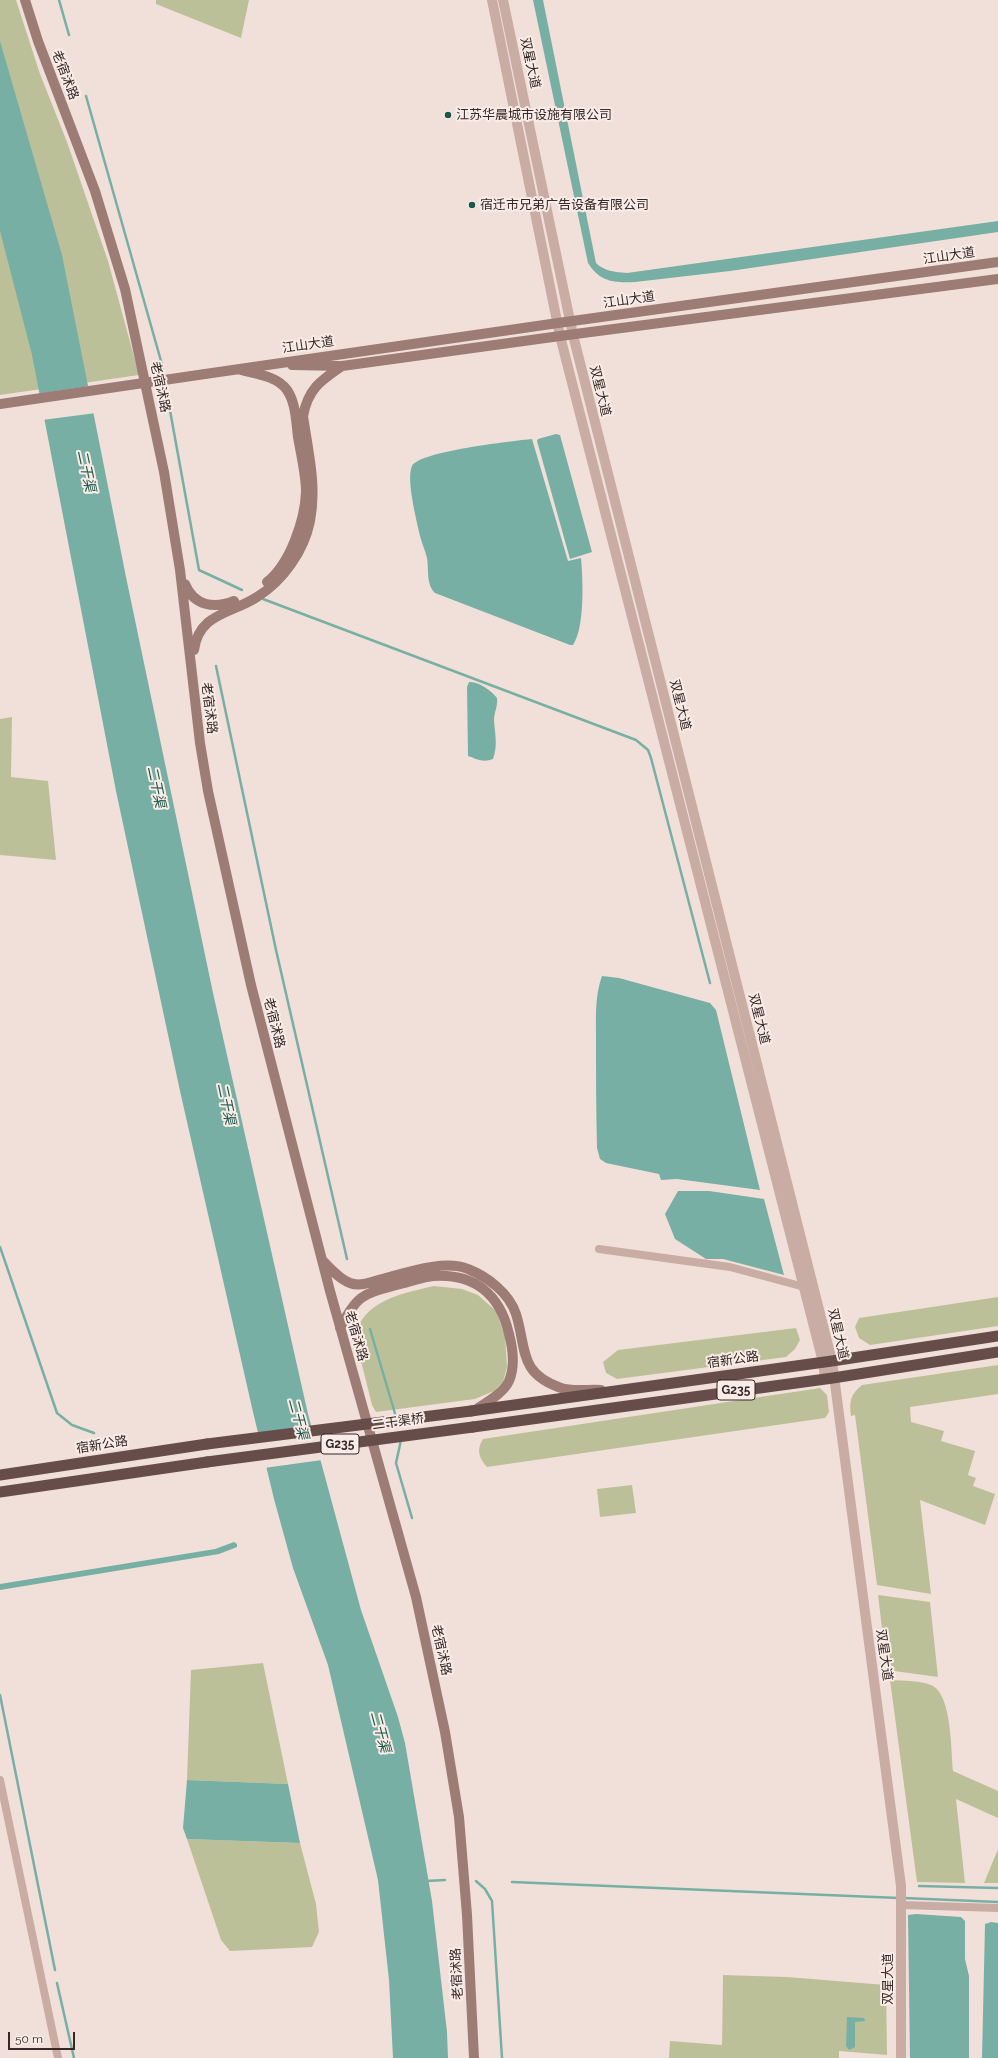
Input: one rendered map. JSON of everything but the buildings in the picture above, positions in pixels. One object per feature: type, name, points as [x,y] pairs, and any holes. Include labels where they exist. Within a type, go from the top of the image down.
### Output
[{"type":"highway","name":"宿新公路","points":[[473,1411],[998,1336]]},
{"type":"highway","name":"G235","points":[[829,1378],[998,1352]]},
{"type":"highway","name":"二干渠桥","points":[[0,1492],[207,1462],[829,1378]]},
{"type":"highway","name":"二干渠桥","points":[[207,1444],[473,1411]]},
{"type":"highway","name":"宿新公路","points":[[0,1475],[207,1444]]},
{"type":"main road","name":"老宿沭路","points":[[25,0],[38,41],[95,190],[125,289],[152,411],[180,570],[189,637],[192,680],[208,791],[251,985],[321,1259],[416,1597],[445,1732],[459,1818],[467,1915],[474,2058]]},
{"type":"main road","name":"江山大道","points":[[0,404],[206,374],[263,364],[998,262]]},
{"type":"main road","name":"江山大道","points":[[263,364],[342,366],[998,279]]},
{"type":"main road","points":[[192,680],[195,640],[200,631],[210,620],[256,598],[273,586],[301,548],[310,522],[313,487],[303,416],[305,404],[309,394],[319,382],[342,366]]},
{"type":"main road","points":[[189,637],[201,620],[212,611],[253,591],[269,580],[283,563],[293,546],[300,525],[306,491],[295,414],[287,390],[278,381],[235,369]]},
{"type":"main road","points":[[180,570],[189,594],[208,606],[222,605]]},
{"type":"main road","points":[[321,1259],[337,1275],[349,1283],[362,1284],[415,1270],[446,1266],[467,1268],[490,1280],[508,1299],[515,1313],[524,1353],[531,1368],[540,1378],[563,1388],[617,1390]]},
{"type":"main road","points":[[340,1328],[356,1301],[370,1292],[432,1276],[456,1276],[475,1283],[495,1299],[505,1317],[511,1341],[513,1364],[508,1382],[503,1389],[473,1411]]},
{"type":"street","name":"双星大道","points":[[492,0],[560,336],[828,1361],[829,1378],[901,1900],[901,2058]]},
{"type":"street","name":"双星大道","points":[[503,0],[569,321],[809,1288]]},
{"type":"street","points":[[599,1249],[730,1267],[809,1288]]},
{"type":"street","points":[[0,1780],[58,2058]]},
{"type":"street","points":[[901,1900],[998,1908]]},
{"type":"green space","points":[[0,0],[16,0],[40,74],[67,142],[108,261],[139,375],[0,395]]},
{"type":"green space","points":[[156,0],[249,0],[241,38],[156,4]]},
{"type":"green space","points":[[12,717],[11,777],[48,781],[56,860],[0,855],[0,719]]},
{"type":"green space","points":[[434,1286],[462,1289],[478,1295],[496,1311],[505,1336],[507,1367],[503,1382],[494,1391],[475,1399],[376,1412],[372,1405],[355,1337],[359,1324],[366,1314],[375,1306],[386,1300],[398,1295]]},
{"type":"green space","points":[[998,1297],[998,1326],[870,1345],[859,1338],[855,1327],[859,1318]]},
{"type":"green space","points":[[796,1328],[800,1340],[795,1349],[786,1357],[617,1379],[606,1373],[603,1362],[618,1350]]},
{"type":"green space","points":[[998,1365],[998,1394],[910,1407],[911,1422],[944,1431],[941,1441],[975,1451],[968,1475],[976,1478],[973,1486],[995,1494],[985,1525],[920,1500],[931,1594],[877,1585],[855,1415],[851,1416],[850,1406],[853,1395],[862,1385]]},
{"type":"green space","points":[[820,1388],[827,1395],[829,1412],[825,1418],[487,1467],[479,1454],[483,1439]]},
{"type":"green space","points":[[632,1485],[636,1513],[600,1517],[597,1489]]},
{"type":"green space","points":[[878,1595],[930,1602],[938,1677],[887,1670]]},
{"type":"green space","points":[[263,1663],[288,1784],[187,1780],[191,1670]]},
{"type":"green space","points":[[890,1680],[912,1681],[929,1684],[939,1692],[944,1701],[947,1712],[951,1738],[953,1771],[998,1791],[998,1818],[956,1799],[965,1883],[917,1882]]},
{"type":"green space","points":[[187,1839],[300,1843],[316,1904],[319,1932],[312,1947],[230,1951],[221,1940]]},
{"type":"green space","points":[[998,1849],[998,1883],[984,1883]]},
{"type":"green space","points":[[723,1975],[787,1977],[886,1985],[887,2055],[839,2051],[839,2058],[669,2058],[670,2041],[722,2045]]},
{"type":"water","points":[[533,0],[543,0],[596,263],[603,268],[614,272],[627,273],[998,221],[998,232],[730,271],[635,282],[620,282],[603,278],[597,274],[588,263]]},
{"type":"water","name":"二干渠","points":[[0,41],[62,255],[126,577],[213,993],[308,1414],[361,1610],[398,1717],[405,1743],[432,1901],[447,2032],[448,2058],[393,2058],[389,1980],[378,1880],[328,1665],[293,1568],[274,1499],[253,1412],[180,1091],[116,791],[32,355],[0,231]]},
{"type":"water","points":[[556,434],[560,435],[592,552],[570,559],[537,441],[538,439]]},
{"type":"water","points":[[532,439],[568,561],[581,558],[583,590],[580,627],[573,645],[435,593],[429,581],[427,558],[414,508],[410,472],[412,466],[419,461],[448,451]]},
{"type":"water","points":[[469,682],[476,683],[484,687],[492,692],[497,698],[494,720],[496,740],[495,749],[493,759],[486,761],[468,756],[467,687]]},
{"type":"water","points":[[602,976],[619,978],[710,1003],[716,1010],[760,1190],[677,1179],[661,1180],[659,1174],[606,1163],[600,1159],[597,1148],[596,1020],[597,998]]},
{"type":"water","points":[[678,1191],[709,1191],[764,1199],[784,1275],[723,1259],[706,1259],[675,1239],[665,1214]]},
{"type":"water","points":[[234,1542],[237,1544],[237,1547],[219,1554],[0,1590],[0,1584],[215,1549]]},
{"type":"water","points":[[187,1780],[288,1784],[300,1843],[187,1839],[183,1828]]},
{"type":"water","points":[[916,1914],[961,1917],[965,1921],[965,1959],[969,1976],[969,2058],[910,2058],[908,1915]]},
{"type":"water","points":[[991,1922],[998,1923],[998,2058],[982,2058],[985,1924]]},
{"type":"water","points":[[847,2017],[864,2018],[865,2021],[855,2022],[855,2047],[849,2050],[846,2046]]},
{"type":"pier","points":[[90,386],[96,413],[42,420],[37,394]]},
{"type":"pier","points":[[313,1426],[322,1460],[264,1468],[256,1434]]},
{"type":"waterway","points":[[59,0],[69,35]]},
{"type":"waterway","points":[[86,96],[161,361],[164,378]]},
{"type":"waterway","points":[[165,383],[199,570],[242,590]]},
{"type":"waterway","points":[[263,599],[636,740],[648,750],[710,983]]},
{"type":"waterway","points":[[216,666],[276,950],[347,1259]]},
{"type":"waterway","points":[[0,1247],[57,1413],[72,1425],[94,1433]]},
{"type":"waterway","points":[[370,1329],[396,1417]]},
{"type":"waterway","points":[[401,1440],[396,1463],[412,1518]]},
{"type":"waterway","points":[[0,1695],[55,1970]]},
{"type":"waterway","points":[[426,1881],[445,1880]]},
{"type":"waterway","points":[[476,1881],[485,1889],[492,1901],[502,2058]]},
{"type":"waterway","points":[[512,1882],[899,1898]]},
{"type":"waterway","points":[[919,1886],[998,1888]]},
{"type":"waterway","points":[[904,1898],[998,1902]]},
{"type":"waterway","points":[[57,1983],[74,2058]]},
{"type":"place","name":"江苏华晨城市设施有限公司","points":[[448,115]]},
{"type":"place","name":"宿迁市兄弟广告设备有限公司","points":[[472,205]]}]
